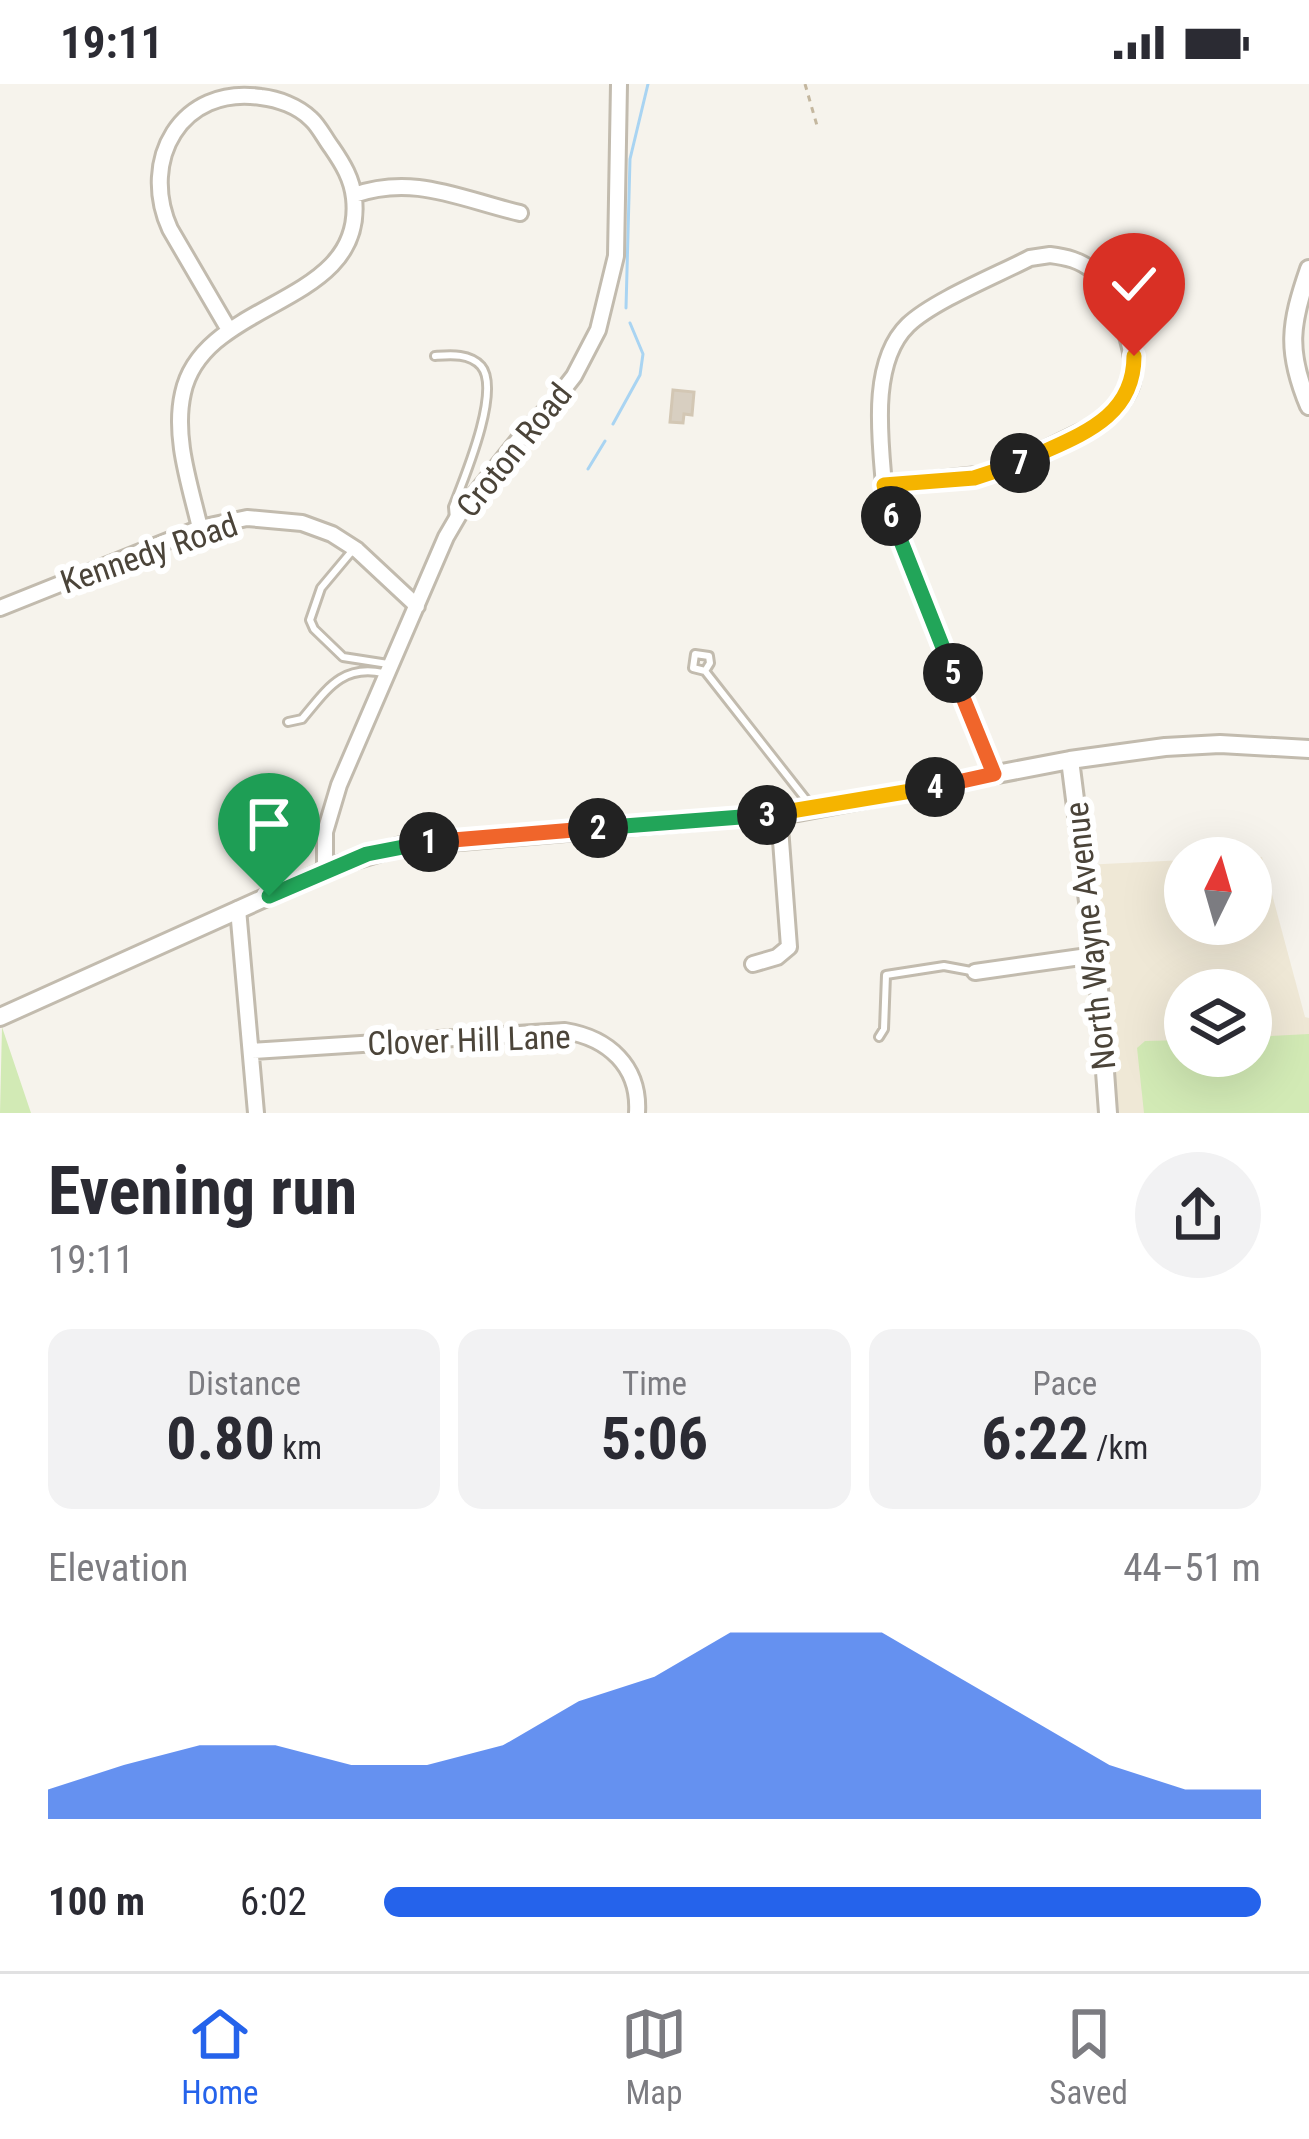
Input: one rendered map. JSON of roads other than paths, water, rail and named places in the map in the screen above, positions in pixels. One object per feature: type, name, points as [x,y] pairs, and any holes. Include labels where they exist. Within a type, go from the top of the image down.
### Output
[{"type":"street","name":"Croton Road","points":[[326,870],[325,832],[339,785],[454,523],[574,376],[598,330],[616,256],[619,84]]},
{"type":"street","points":[[200,528],[183,452],[181,403],[197,359],[229,330],[322,275],[349,238],[354,195],[346,169],[313,120],[285,103],[253,96],[209,101],[186,117],[164,150],[159,196],[170,229],[229,330]]},
{"type":"street","points":[[354,195],[379,186],[410,185],[520,213]]},
{"type":"street","points":[[884,485],[996,473],[1105,420],[1118,408],[1131,386],[1134,356],[1105,286],[1091,269],[1066,256],[1033,256],[910,323],[893,345],[885,370],[884,485],[895,531],[994,774]]},
{"type":"street","points":[[1306,394],[1292,356],[1292,317],[1309,268]]},
{"type":"street","name":"Kennedy Road","points":[[0,608],[200,528],[247,518],[302,523],[355,548],[417,606]]},
{"type":"street","points":[[1,1014],[367,854],[435,841],[779,814],[1166,747],[1220,744],[1309,749]]},
{"type":"street","name":"North Wayne Avenue","points":[[1070,760],[1095,955],[1108,1113]]},
{"type":"street","points":[[753,964],[777,957],[789,947],[779,814]]},
{"type":"street","points":[[238,909],[256,1113]]},
{"type":"street","points":[[975,972],[1095,955]]},
{"type":"street","name":"Clover Hill Lane","points":[[252,1051],[565,1031],[596,1040],[616,1053],[631,1074],[637,1113]]},
{"type":"lane","points":[[435,356],[470,359],[487,377],[479,440],[453,507],[454,523]]},
{"type":"lane","points":[[355,548],[321,588],[310,620],[343,657],[389,669]]},
{"type":"lane","points":[[288,722],[302,719],[342,676],[358,669],[389,669]]},
{"type":"lane","points":[[705,671],[813,809]]},
{"type":"lane","points":[[879,1037],[884,1029],[886,975],[944,966],[975,972]]},
{"type":"waterway","points":[[626,308],[630,159],[648,84]]},
{"type":"waterway","points":[[613,424],[640,375],[643,354],[630,323]]},
{"type":"waterway","points":[[588,469],[605,441]]}]
